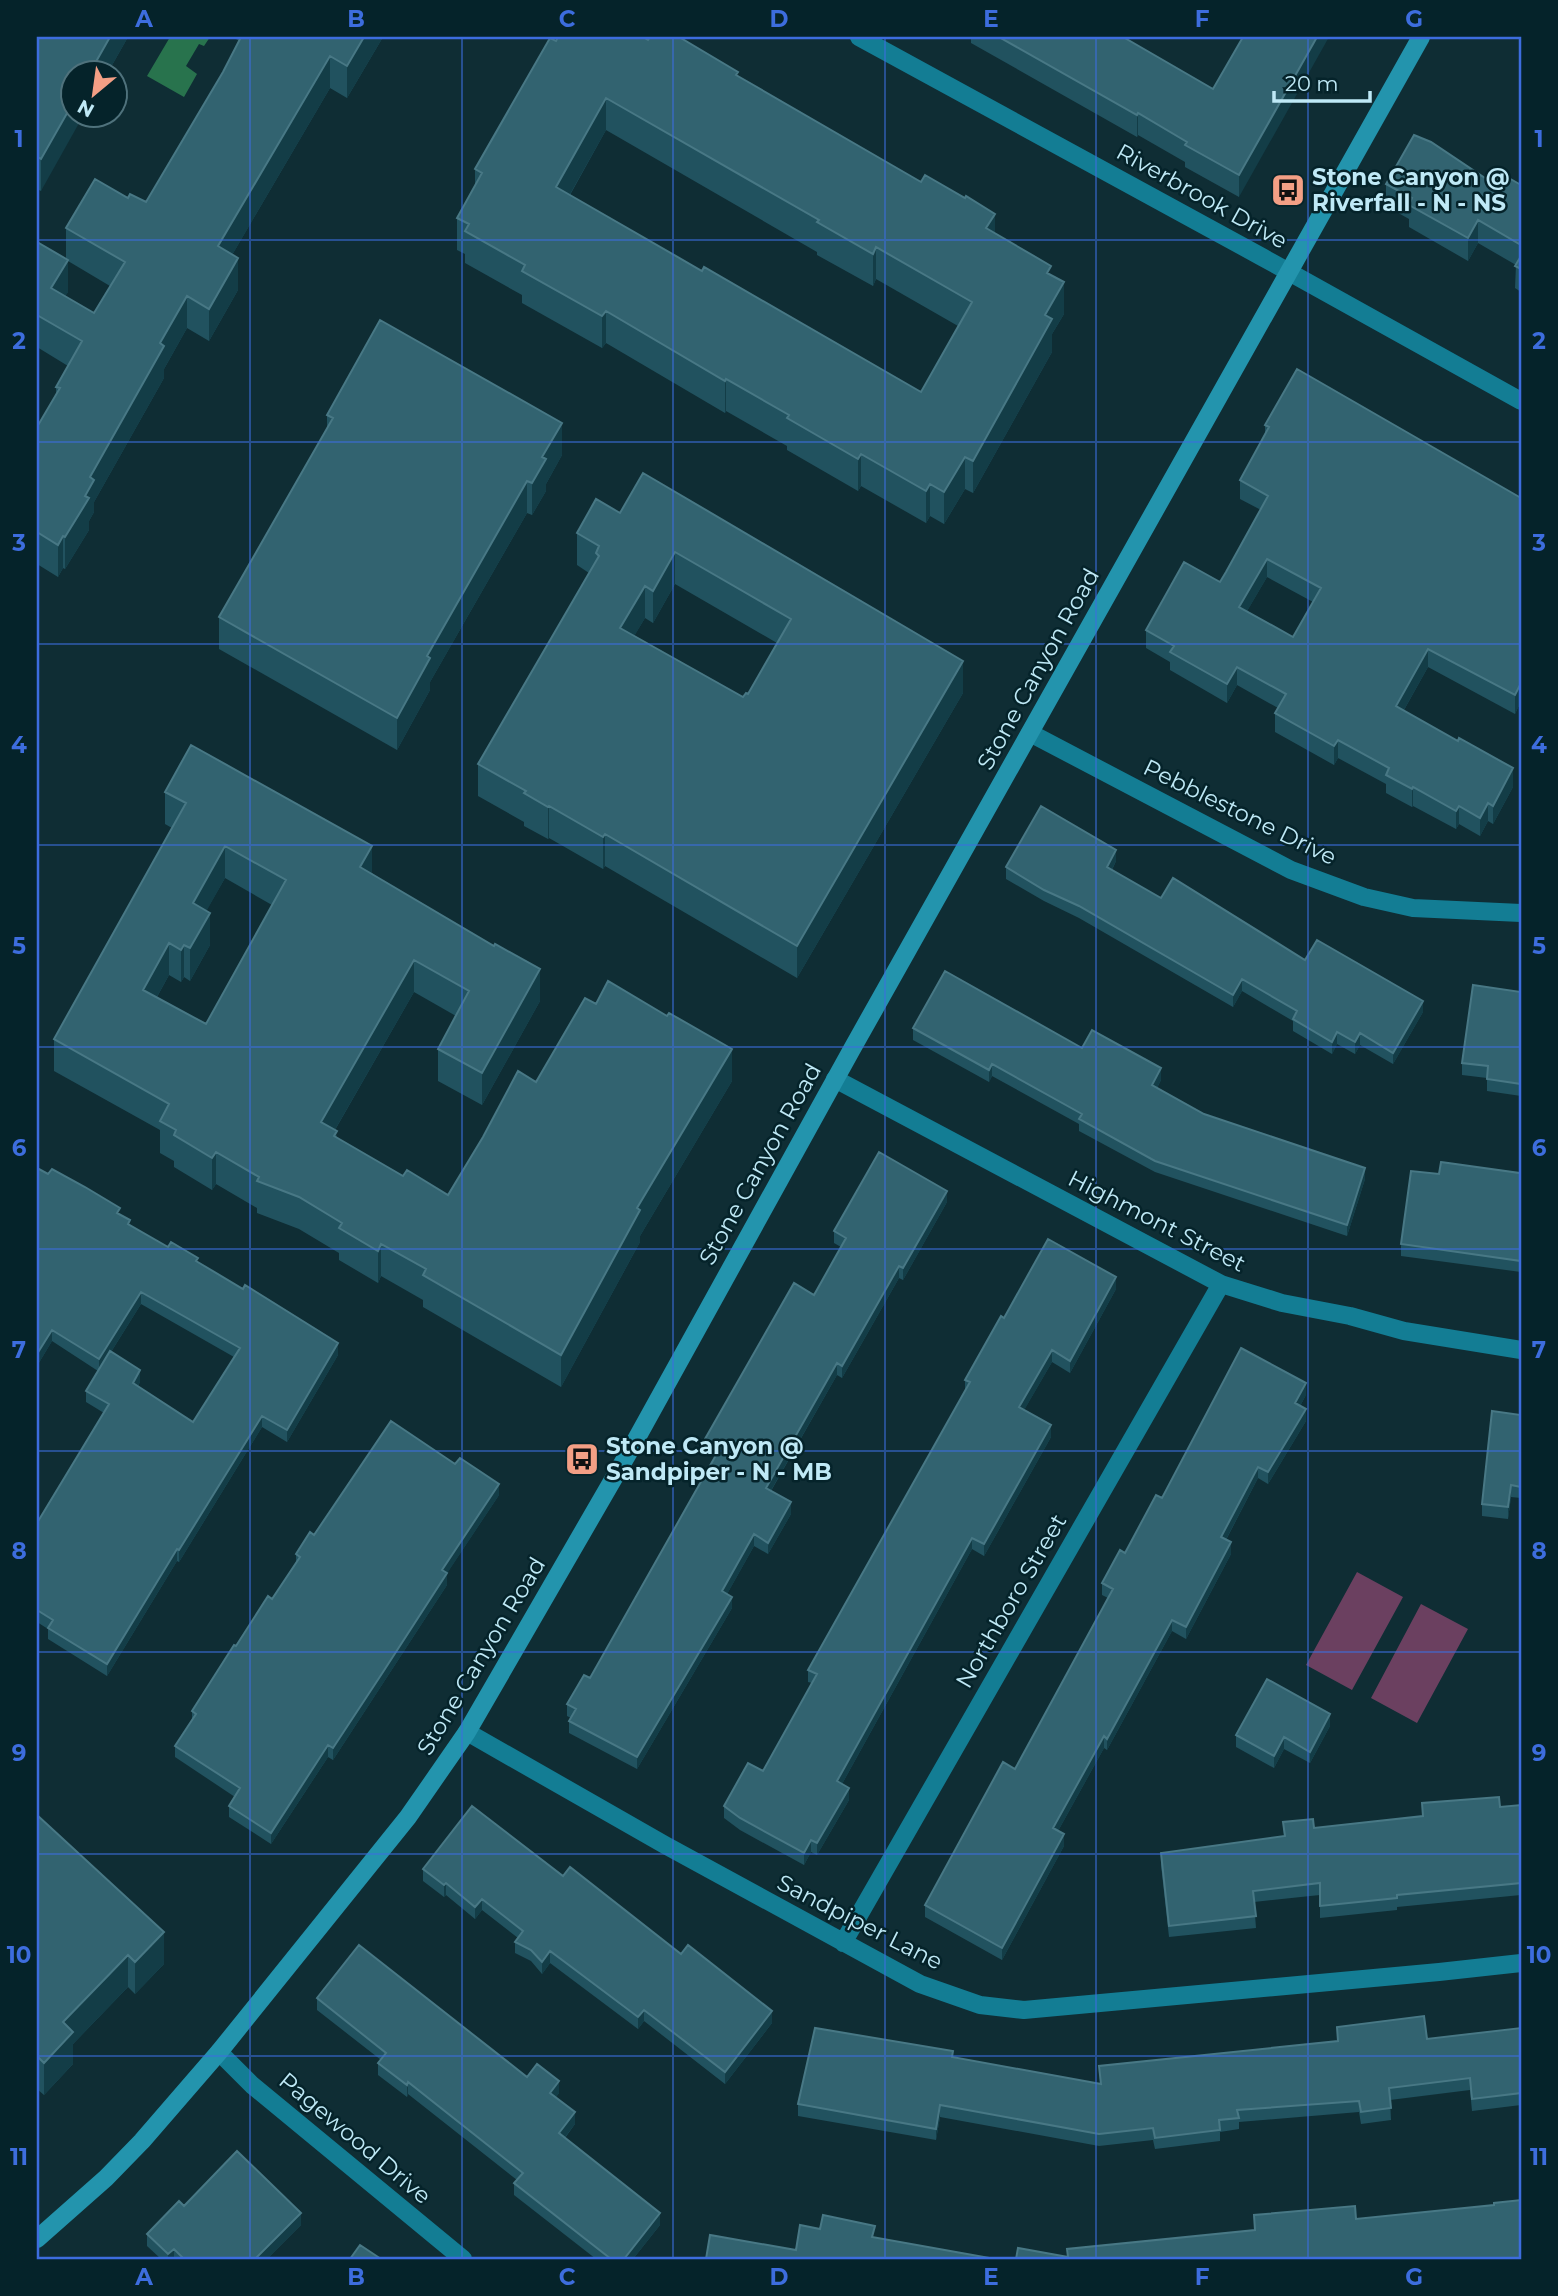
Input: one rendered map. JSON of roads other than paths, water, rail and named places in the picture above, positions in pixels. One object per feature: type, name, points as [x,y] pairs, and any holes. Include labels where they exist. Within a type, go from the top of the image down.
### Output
[{"type":"street","name":"Riverbrook Drive","points":[[859,37],[1521,401]]},
{"type":"street","name":"Stone Canyon Road","points":[[37,2239],[106,2178],[219,2052],[408,1817],[467,1732],[615,1477],[835,1079],[1421,37]]},
{"type":"street","name":"Pebblestone Drive","points":[[1030,733],[1291,870],[1364,897],[1413,908],[1521,913]]},
{"type":"street","name":"Highmont Street","points":[[835,1079],[1221,1284],[1282,1303],[1350,1316],[1404,1331],[1521,1350]]},
{"type":"street","name":"Northboro Street","points":[[843,1943],[1221,1284]]},
{"type":"street","name":"Sandpiper Lane","points":[[467,1732],[665,1845],[920,1984],[980,2005],[1024,2010],[1521,1963]]},
{"type":"street","name":"Pagewood Drive","points":[[219,2052],[252,2085],[463,2259]]},
{"type":"place","name":"Stone Canyon @ Riverfall - N - NS","points":[[1288,190]]},
{"type":"place","name":"Stone Canyon @ Sandpiper - N - MB","points":[[582,1459]]}]
